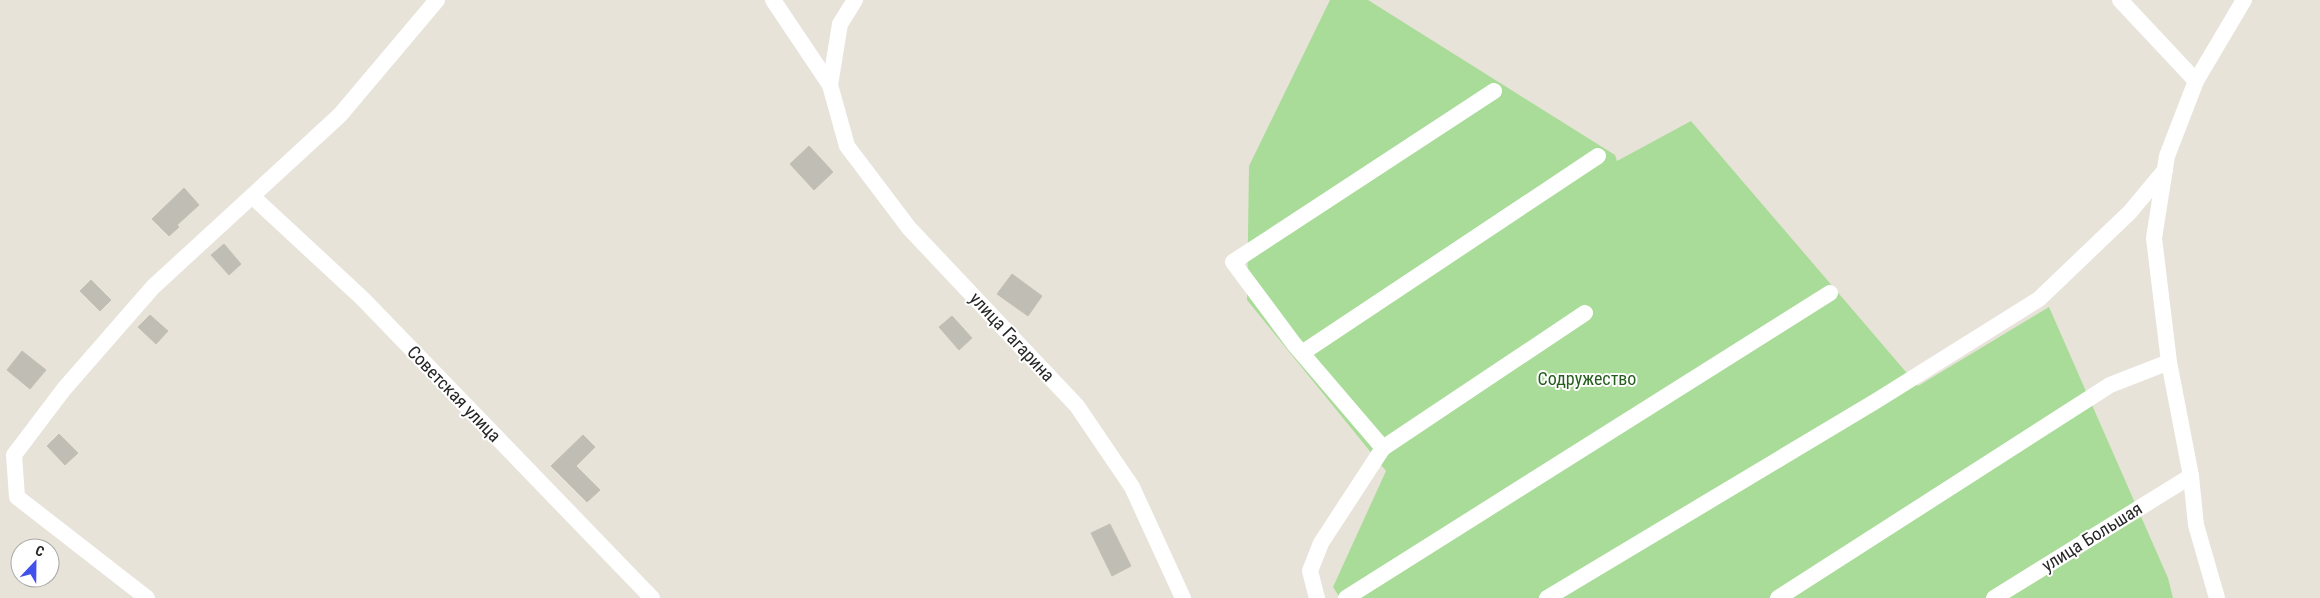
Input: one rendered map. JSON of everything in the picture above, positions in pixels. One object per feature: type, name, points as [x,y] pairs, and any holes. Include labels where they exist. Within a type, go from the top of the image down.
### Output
[{"type":"street","points":[[147,598],[17,497],[14,454],[64,389],[153,287],[340,115],[437,0]]},
{"type":"street","name":"улица Гагарина","points":[[773,0],[830,85],[846,146],[909,228],[1078,406],[1132,487],[1184,598]]},
{"type":"street","name":"улица Гагарина","points":[[830,85],[840,24],[855,0]]},
{"type":"street","points":[[2120,0],[2196,81]]},
{"type":"street","points":[[2212,596],[2196,525],[2191,476],[2169,362],[2154,238],[2167,156],[2196,81],[2244,0]]},
{"type":"street","points":[[1383,448],[1302,353],[1233,262],[1494,91]]},
{"type":"street","points":[[1302,353],[1598,156]]},
{"type":"street","points":[[1547,598],[1876,401],[2040,299],[2130,212],[2165,170]]},
{"type":"street","name":"Советская улица","points":[[252,196],[363,299],[652,598]]},
{"type":"street","points":[[1346,598],[1830,293]]},
{"type":"street","points":[[1317,598],[1310,571],[1320,543],[1383,448],[1585,313]]},
{"type":"street","points":[[1778,598],[2110,385],[2169,362]]},
{"type":"street","name":"улица Большая","points":[[1994,598],[2191,476]]},
{"type":"green space","name":"Содружество","points":[[1330,0],[1368,0],[1615,155],[1617,161],[1691,121],[1918,386],[2049,307],[2168,578],[2173,598],[1340,598],[1333,587],[1386,471],[1247,300],[1249,166]]},
{"type":"building","points":[[809,146],[833,172],[814,190],[790,164]]},
{"type":"building","points":[[184,188],[199,205],[177,225],[179,227],[169,236],[152,219]]},
{"type":"building","points":[[224,244],[241,264],[229,275],[211,255]]},
{"type":"building","points":[[1012,274],[1042,296],[1028,316],[997,294]]},
{"type":"building","points":[[91,280],[111,300],[100,311],[80,291]]},
{"type":"building","points":[[150,315],[168,331],[156,344],[138,327]]},
{"type":"building","points":[[952,316],[972,338],[959,350],[939,327]]},
{"type":"building","points":[[22,351],[46,370],[30,389],[7,370]]},
{"type":"building","points":[[59,434],[78,453],[65,465],[47,446]]},
{"type":"building","points":[[583,435],[595,447],[576,466],[600,490],[587,502],[551,466]]},
{"type":"building","points":[[1110,524],[1131,566],[1112,576],[1091,533]]}]
